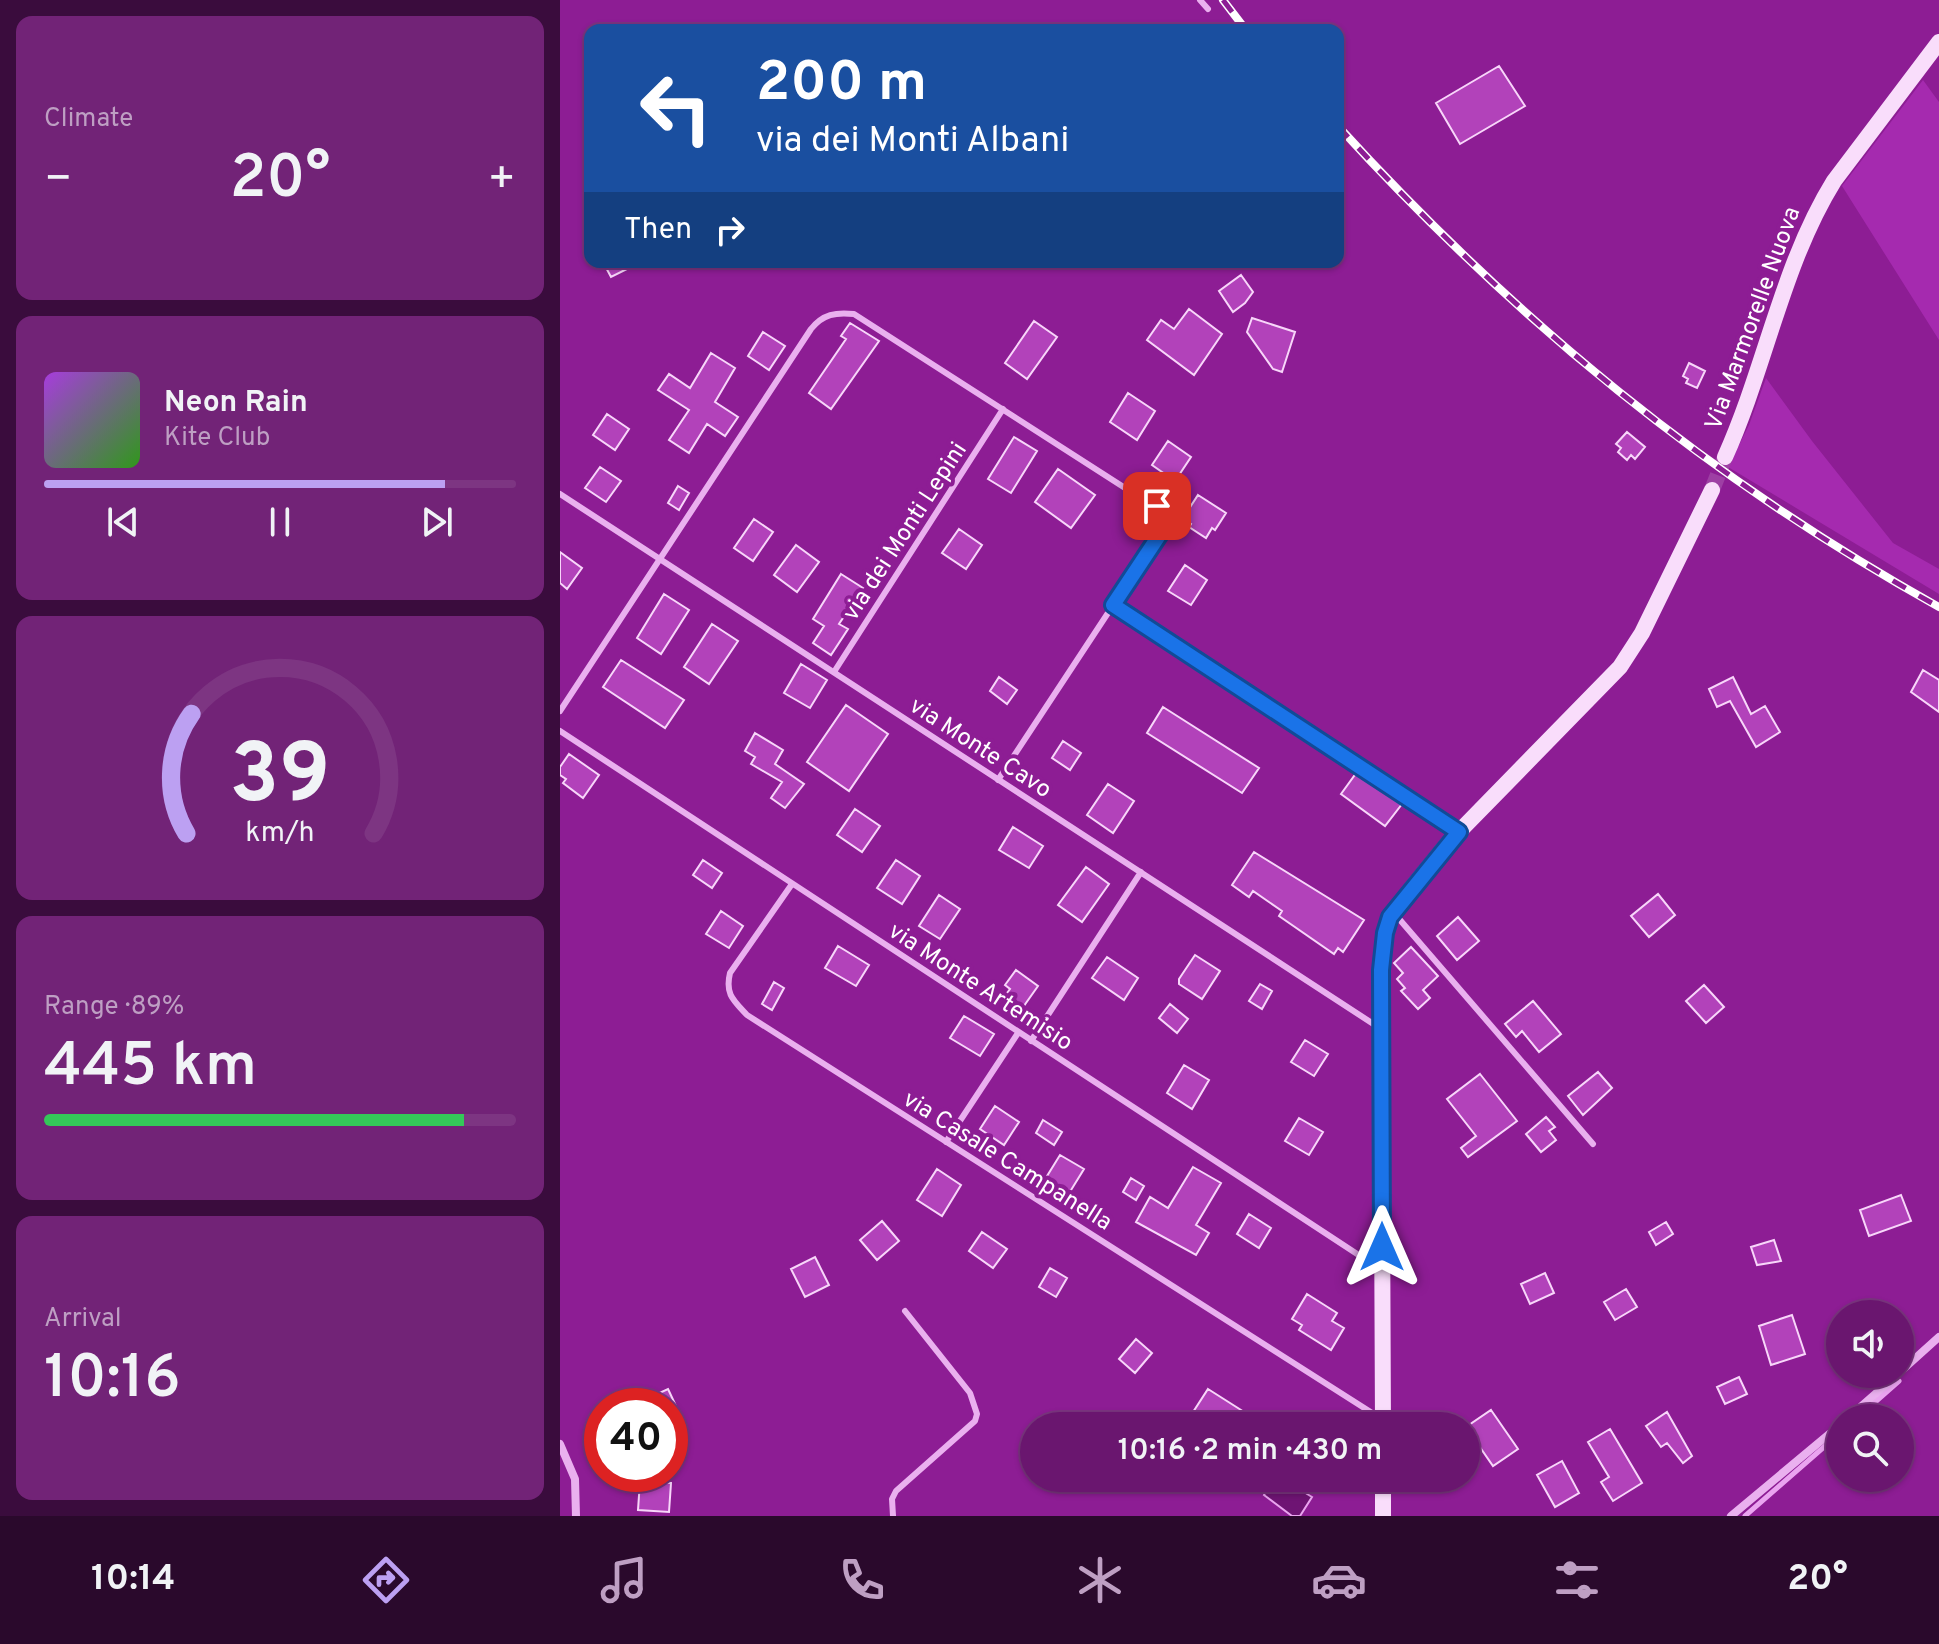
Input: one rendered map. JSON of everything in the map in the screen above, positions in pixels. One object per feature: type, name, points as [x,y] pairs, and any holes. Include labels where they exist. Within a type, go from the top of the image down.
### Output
[{"type":"street","name":"Via Marmorelle Nuova","points":[[1725,457],[1757,375],[1797,256],[1820,204],[1939,42]]},
{"type":"street","points":[[1383,1412],[1383,947],[1393,913],[1459,832],[1620,667],[1642,633],[1712,490]]},
{"type":"street","points":[[1914,1360],[1939,1337]]},
{"type":"street","points":[[1864,1404],[1882,1388]]},
{"type":"street","points":[[1731,1516],[1826,1437]]},
{"type":"street","points":[[560,1444],[575,1479],[576,1516]]},
{"type":"street","points":[[1383,1492],[1383,1516]]},
{"type":"lane","points":[[1200,0],[1208,9]]},
{"type":"lane","points":[[560,711],[811,329],[818,320],[829,314],[854,314],[1164,513],[1166,520],[1162,531],[998,780]]},
{"type":"lane","name":"via dei Monti Lepini","points":[[834,672],[1003,409]]},
{"type":"lane","name":"via Monte Cavo","points":[[560,494],[1382,1029]]},
{"type":"lane","points":[[1113,605],[1459,832]]},
{"type":"lane","name":"via Monte Artemisio","points":[[560,731],[1382,1271]]},
{"type":"lane","points":[[1031,1041],[1141,872]]},
{"type":"lane","name":"via Casale Campanella","points":[[792,884],[730,973],[727,986],[732,999],[747,1015],[1366,1412]]},
{"type":"lane","points":[[1393,913],[1593,1144]]},
{"type":"lane","points":[[946,1142],[1018,1033]]},
{"type":"lane","points":[[893,1516],[891,1507],[896,1491],[975,1421],[977,1414],[970,1393],[905,1311]]},
{"type":"shaded area","points":[[1923,80],[1939,102],[1939,340],[1842,186]]},
{"type":"shaded area","points":[[1766,378],[1893,543],[1939,569],[1939,594],[1728,467],[1749,425]]},
{"type":"shaded area","points":[[1266,1492],[1304,1492],[1312,1497],[1300,1516],[1292,1516],[1264,1495]]},
{"type":"building","points":[[1499,66],[1525,106],[1460,144],[1436,103]]},
{"type":"building","points":[[606,268],[629,268],[611,277]]},
{"type":"building","points":[[1241,275],[1253,292],[1233,312],[1219,291]]},
{"type":"building","points":[[1189,309],[1222,334],[1194,375],[1147,340],[1161,320],[1174,329]]},
{"type":"building","points":[[1252,318],[1295,332],[1282,372],[1273,369],[1247,332]]},
{"type":"building","points":[[1034,321],[1057,337],[1027,379],[1005,363]]},
{"type":"building","points":[[850,323],[879,341],[831,409],[809,393],[846,339],[841,336]]},
{"type":"building","points":[[763,332],[785,346],[769,370],[748,356]]},
{"type":"building","points":[[711,353],[735,368],[715,402],[738,417],[725,436],[707,424],[689,453],[669,440],[689,410],[658,390],[669,374],[690,388]]},
{"type":"building","points":[[1689,363],[1705,371],[1697,388],[1686,383],[1688,379],[1683,376]]},
{"type":"building","points":[[1128,393],[1155,411],[1137,440],[1110,422]]},
{"type":"building","points":[[607,414],[629,429],[615,450],[593,435]]},
{"type":"building","points":[[1627,432],[1645,447],[1635,459],[1631,455],[1627,460],[1618,452],[1621,448],[1616,444]]},
{"type":"building","points":[[1014,437],[1037,451],[1011,493],[988,479]]},
{"type":"building","points":[[1168,441],[1191,457],[1175,481],[1152,465]]},
{"type":"building","points":[[600,467],[621,481],[606,502],[585,488]]},
{"type":"building","points":[[1058,469],[1095,495],[1071,528],[1035,502]]},
{"type":"building","points":[[678,486],[689,493],[679,510],[668,503]]},
{"type":"building","points":[[1198,495],[1226,513],[1206,538],[1189,527],[1191,524],[1183,518]]},
{"type":"building","points":[[754,519],[773,532],[753,561],[734,548]]},
{"type":"building","points":[[959,529],[982,545],[966,569],[942,553]]},
{"type":"building","points":[[796,545],[819,562],[797,592],[774,575]]},
{"type":"building","points":[[560,552],[582,568],[567,589],[560,583]]},
{"type":"building","points":[[1185,565],[1207,580],[1191,605],[1168,591]]},
{"type":"building","points":[[841,574],[863,588],[839,624],[848,629],[831,655],[813,643],[824,626],[813,619]]},
{"type":"building","points":[[664,594],[689,610],[661,654],[637,638]]},
{"type":"building","points":[[712,624],[738,641],[709,684],[684,667]]},
{"type":"building","points":[[621,660],[684,700],[665,728],[603,687]]},
{"type":"building","points":[[801,664],[827,680],[810,708],[784,693]]},
{"type":"building","points":[[1923,670],[1939,680],[1939,712],[1911,692]]},
{"type":"building","points":[[999,677],[1017,690],[1007,704],[990,691]]},
{"type":"building","points":[[1733,677],[1751,714],[1765,706],[1780,732],[1756,747],[1730,701],[1717,707],[1709,689]]},
{"type":"building","points":[[846,705],[888,734],[849,791],[807,762]]},
{"type":"building","points":[[1163,707],[1259,768],[1242,793],[1147,733]]},
{"type":"building","points":[[755,733],[783,750],[775,764],[804,784],[785,808],[771,798],[782,782],[751,764],[755,757],[745,751]]},
{"type":"building","points":[[1063,741],[1081,753],[1070,770],[1052,758]]},
{"type":"building","points":[[569,754],[599,775],[583,798],[563,783],[566,779],[560,775],[560,767]]},
{"type":"building","points":[[1357,772],[1402,804],[1385,826],[1341,794]]},
{"type":"building","points":[[1108,784],[1134,801],[1113,833],[1087,815]]},
{"type":"building","points":[[855,809],[880,826],[862,852],[837,835]]},
{"type":"building","points":[[1013,827],[1043,846],[1029,868],[999,850]]},
{"type":"building","points":[[1254,852],[1364,920],[1343,952],[1338,948],[1334,954],[1279,916],[1282,911],[1253,891],[1249,897],[1232,885]]},
{"type":"building","points":[[703,860],[722,873],[712,888],[693,875]]},
{"type":"building","points":[[896,860],[920,876],[902,904],[877,888]]},
{"type":"building","points":[[1086,867],[1109,884],[1082,922],[1058,905]]},
{"type":"building","points":[[1658,894],[1675,915],[1649,937],[1631,916]]},
{"type":"building","points":[[939,895],[960,909],[940,939],[919,926]]},
{"type":"building","points":[[721,911],[743,926],[729,948],[706,934]]},
{"type":"building","points":[[1458,917],[1479,941],[1457,960],[1437,936]]},
{"type":"building","points":[[838,946],[869,965],[856,986],[825,968]]},
{"type":"building","points":[[1411,947],[1438,976],[1423,990],[1430,998],[1418,1009],[1401,991],[1405,988],[1397,979],[1403,973],[1394,963]]},
{"type":"building","points":[[1195,955],[1220,971],[1202,999],[1179,984],[1179,979]]},
{"type":"building","points":[[1107,957],[1138,978],[1124,1000],[1092,978]]},
{"type":"building","points":[[1016,970],[1038,986],[1021,1010],[1004,997],[1010,989],[1005,985]]},
{"type":"building","points":[[774,982],[784,988],[772,1010],[762,1004]]},
{"type":"building","points":[[1260,984],[1272,991],[1262,1009],[1249,1001]]},
{"type":"building","points":[[1704,985],[1724,1007],[1706,1023],[1686,1001]]},
{"type":"building","points":[[1533,1001],[1561,1034],[1539,1052],[1522,1031],[1516,1037],[1505,1024]]},
{"type":"building","points":[[1170,1004],[1188,1019],[1177,1033],[1159,1018]]},
{"type":"building","points":[[964,1016],[994,1034],[980,1056],[950,1038]]},
{"type":"building","points":[[1305,1040],[1328,1054],[1314,1076],[1291,1062]]},
{"type":"building","points":[[1184,1065],[1209,1080],[1192,1109],[1167,1093]]},
{"type":"building","points":[[1598,1072],[1612,1088],[1583,1115],[1568,1096]]},
{"type":"building","points":[[1480,1074],[1517,1121],[1468,1157],[1461,1148],[1476,1136],[1447,1099]]},
{"type":"building","points":[[995,1106],[1019,1122],[1004,1145],[980,1129]]},
{"type":"building","points":[[1546,1117],[1555,1127],[1549,1131],[1556,1140],[1541,1152],[1526,1134]]},
{"type":"building","points":[[1299,1118],[1323,1132],[1309,1155],[1285,1141]]},
{"type":"building","points":[[1043,1120],[1062,1132],[1054,1145],[1036,1133]]},
{"type":"building","points":[[1060,1155],[1084,1169],[1068,1195],[1044,1181]]},
{"type":"building","points":[[1193,1167],[1221,1183],[1196,1225],[1209,1233],[1196,1255],[1136,1222],[1150,1197],[1168,1208]]},
{"type":"building","points":[[937,1169],[961,1185],[942,1216],[917,1200]]},
{"type":"building","points":[[1131,1178],[1144,1186],[1136,1200],[1123,1192]]},
{"type":"building","points":[[1901,1195],[1911,1221],[1869,1236],[1860,1210]]},
{"type":"building","points":[[1249,1214],[1271,1228],[1259,1248],[1237,1234]]},
{"type":"building","points":[[882,1221],[899,1241],[877,1260],[860,1240]]},
{"type":"building","points":[[1666,1222],[1673,1234],[1656,1245],[1649,1232]]},
{"type":"building","points":[[982,1232],[1007,1249],[993,1268],[969,1251]]},
{"type":"building","points":[[1774,1240],[1781,1261],[1757,1265],[1751,1247]]},
{"type":"building","points":[[815,1257],[829,1285],[805,1297],[791,1269]]},
{"type":"building","points":[[1050,1268],[1067,1278],[1056,1297],[1039,1287]]},
{"type":"building","points":[[1545,1273],[1554,1293],[1530,1304],[1521,1284]]},
{"type":"building","points":[[1626,1289],[1637,1307],[1615,1320],[1604,1302]]},
{"type":"building","points":[[1307,1294],[1337,1313],[1332,1321],[1344,1328],[1331,1350],[1299,1330],[1302,1325],[1292,1319]]},
{"type":"building","points":[[1792,1315],[1805,1354],[1771,1365],[1759,1326]]},
{"type":"building","points":[[1136,1339],[1152,1353],[1135,1373],[1119,1359]]},
{"type":"building","points":[[1739,1377],[1747,1394],[1725,1404],[1717,1387]]},
{"type":"building","points":[[1208,1389],[1244,1412],[1193,1412]]},
{"type":"building","points":[[1491,1410],[1518,1449],[1493,1466],[1480,1447],[1480,1417]]},
{"type":"building","points":[[1667,1412],[1692,1456],[1683,1463],[1667,1443],[1661,1447],[1646,1426]]},
{"type":"building","points":[[1610,1429],[1642,1483],[1613,1501],[1601,1482],[1609,1477],[1588,1442]]},
{"type":"building","points":[[1562,1461],[1579,1493],[1555,1507],[1537,1475]]},
{"type":"building","points":[[639,1492],[670,1492],[669,1512],[638,1510]]},
{"type":"waterway","points":[[1873,1404],[1891,1388]]},
{"type":"waterway","points":[[1745,1516],[1826,1445]]},
{"type":"tunnel","points":[[1712,490],[1725,457]]},
{"type":"railway","points":[[1223,0],[1241,24]]},
{"type":"railway","points":[[1344,132],[1474,265],[1545,330],[1619,391],[1694,450],[1773,505],[1854,558],[1939,607]]},
{"type":"route","points":[[1157,506],[1166,520],[1162,531],[1113,605],[1459,832],[1390,917],[1385,933],[1381,970],[1382,1247]]}]
